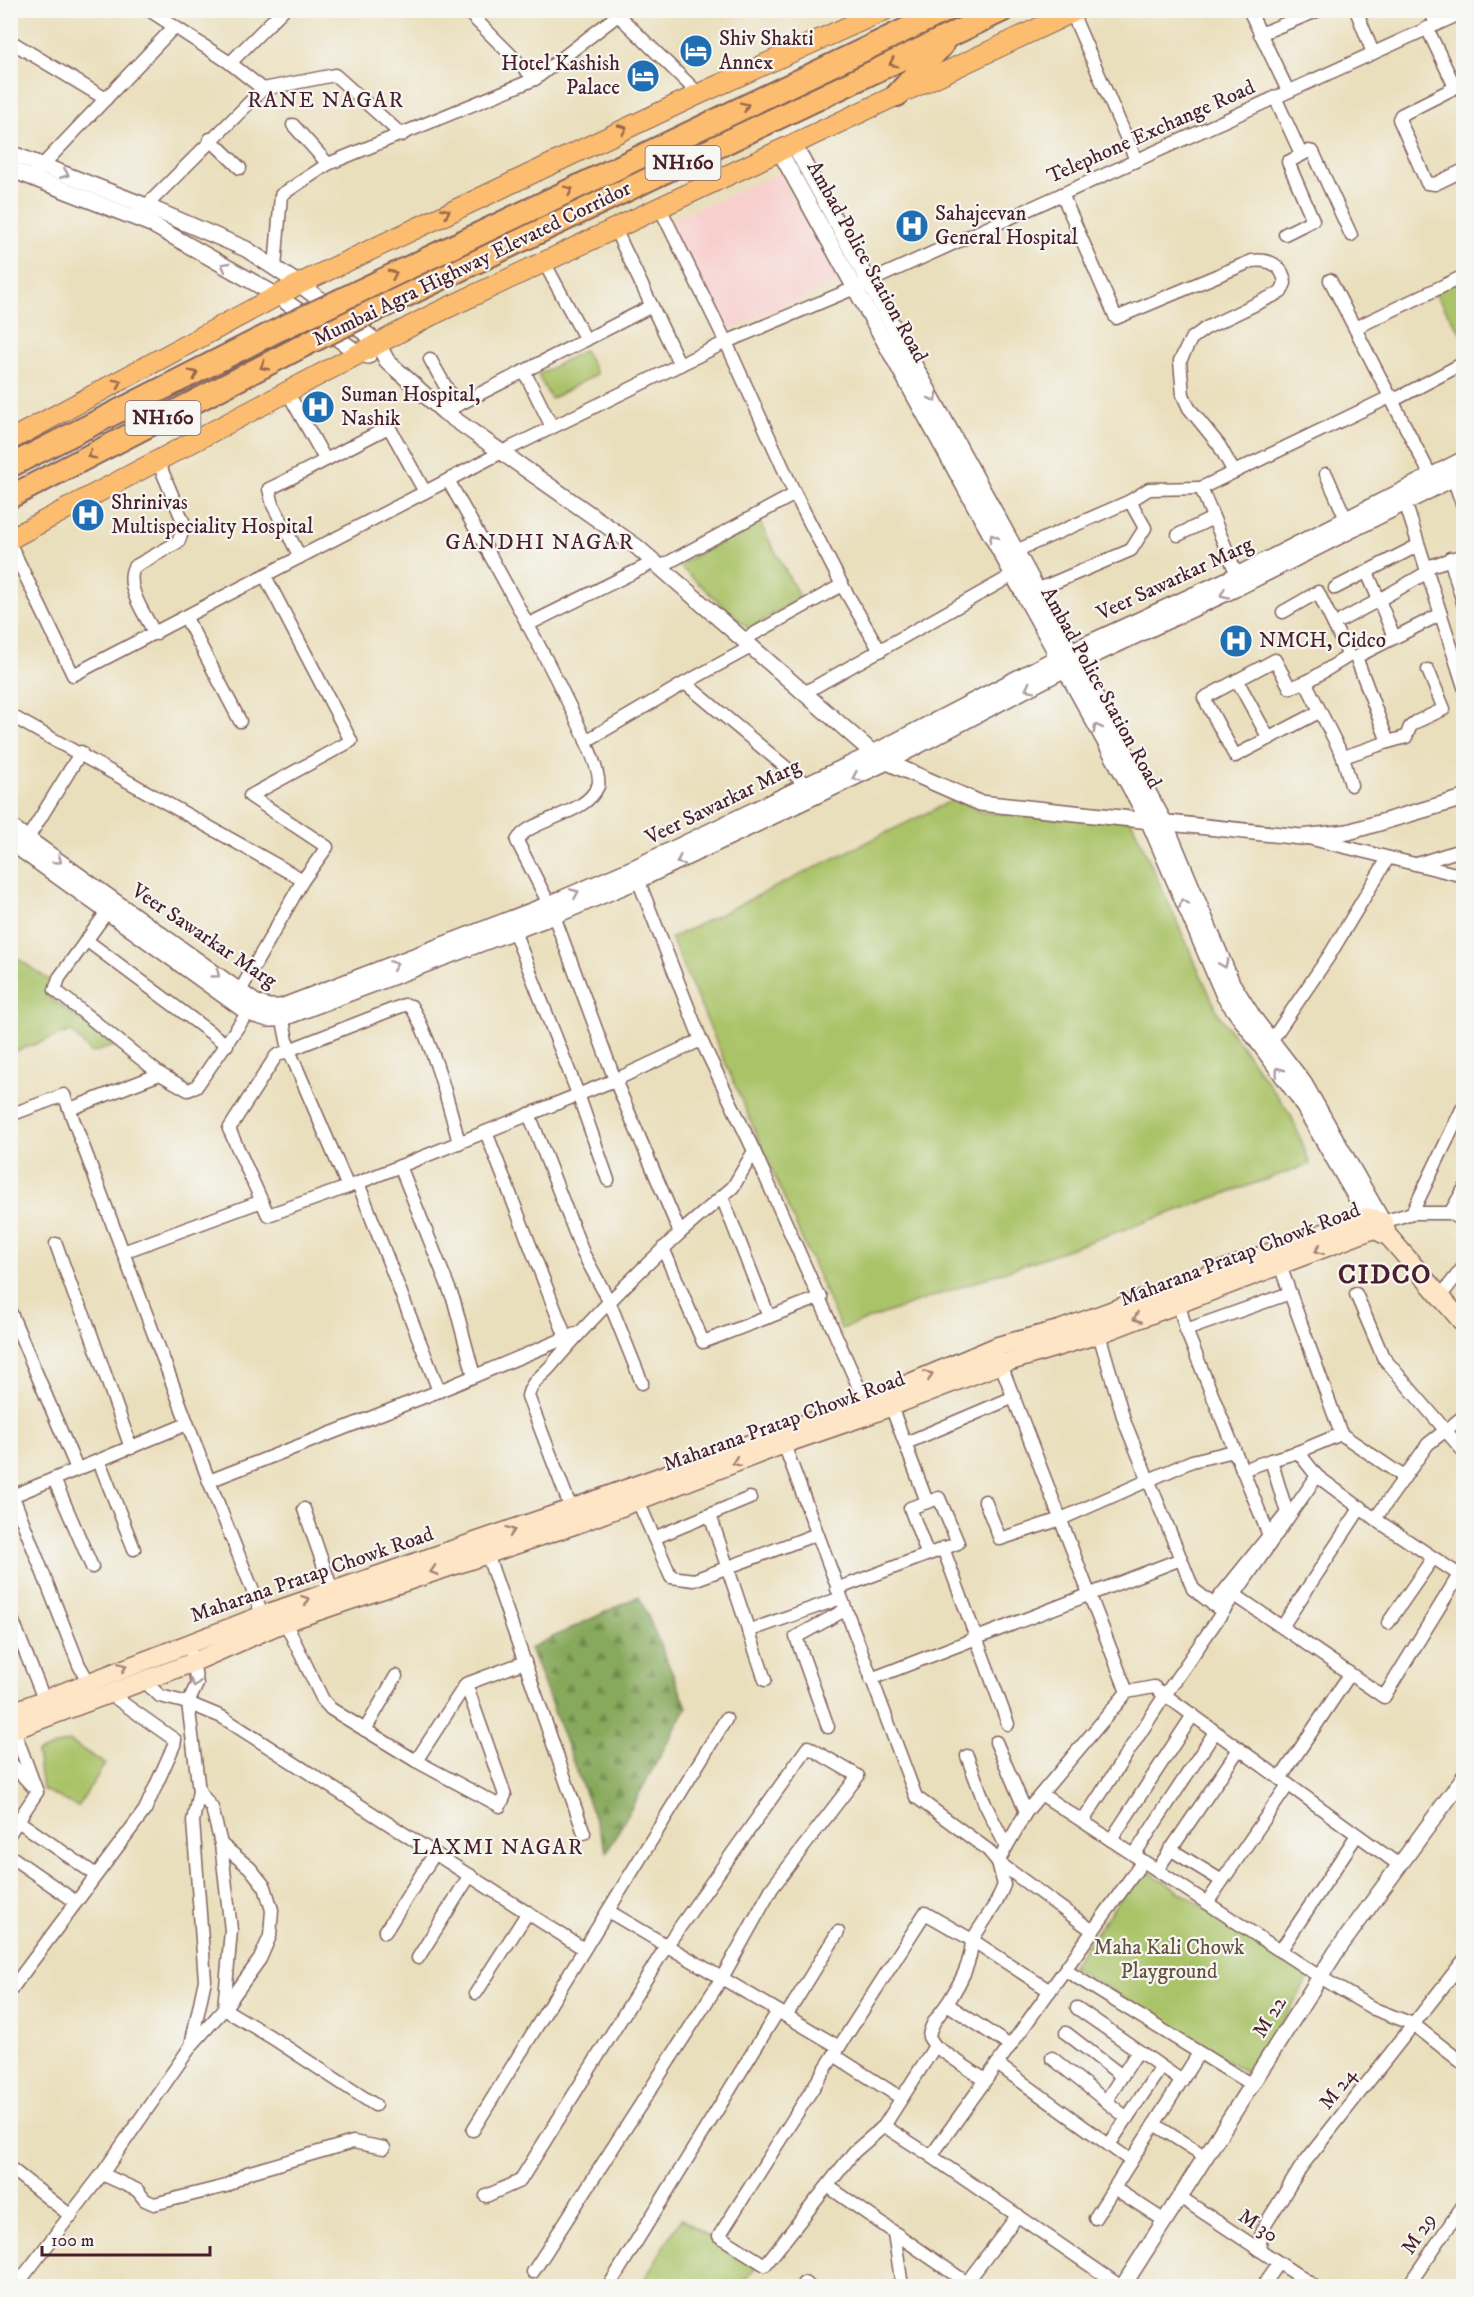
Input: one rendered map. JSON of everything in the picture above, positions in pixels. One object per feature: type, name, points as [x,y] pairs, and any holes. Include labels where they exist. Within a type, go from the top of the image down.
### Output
[{"type":"highway","name":"Mumbai Agra Highway Elevated Corridor","points":[[10,466],[282,328],[947,10]]},
{"type":"highway","name":"Mumbai Agra Highway Elevated Corridor","points":[[10,497],[316,339],[1003,10]]},
{"type":"highway","points":[[897,95],[951,35]]},
{"type":"main road","points":[[10,440],[276,295],[699,94],[885,10]]},
{"type":"main road","points":[[10,539],[157,459],[288,393],[377,342],[1075,12]]},
{"type":"main road","name":"Maharana Pratap Chowk Road","points":[[12,1725],[44,1700],[188,1643],[272,1622],[574,1517],[868,1408],[1059,1330],[1379,1226]]},
{"type":"main road","name":"Ambad Police Station Road","points":[[1379,1226],[1464,1324]]},
{"type":"main road","name":"Maharana Pratap Chowk Road","points":[[868,1408],[891,1406],[997,1356],[1099,1334],[1277,1258]]},
{"type":"main road","name":"Maharana Pratap Chowk Road","points":[[574,1517],[638,1501],[782,1438]]},
{"type":"main road","name":"Maharana Pratap Chowk Road","points":[[12,1725],[110,1694],[194,1662],[332,1590],[485,1547]]},
{"type":"street","points":[[149,10],[230,63],[263,89]]},
{"type":"street","points":[[230,63],[283,10]]},
{"type":"street","points":[[466,10],[536,79]]},
{"type":"street","points":[[1249,10],[1288,91]]},
{"type":"street","points":[[1260,34],[1319,10]]},
{"type":"street","points":[[1356,10],[1373,53]]},
{"type":"street","points":[[1430,10],[1432,26],[1459,85],[1401,115],[1399,119],[1426,183],[1435,184],[1464,171]]},
{"type":"street","points":[[1075,12],[1136,160]]},
{"type":"street","name":"Telephone Exchange Road","points":[[10,544],[73,675],[502,452],[726,342],[862,285],[1464,12]]},
{"type":"street","points":[[276,268],[281,195],[328,164],[536,79],[617,13],[699,94]]},
{"type":"street","points":[[31,177],[174,27]]},
{"type":"street","points":[[11,42],[106,99]]},
{"type":"street","points":[[135,217],[210,139],[263,89],[335,75],[402,135]]},
{"type":"street","points":[[1275,97],[1301,154]]},
{"type":"street","points":[[293,125],[328,164]]},
{"type":"street","points":[[210,139],[240,168]]},
{"type":"street","name":"Ambad Police Station Road","points":[[787,148],[862,285],[1013,575],[1148,820],[1224,996],[1298,1097],[1379,1226]]},
{"type":"street","points":[[1285,234],[1313,220],[1288,164],[1290,160],[1301,154],[1312,152],[1351,235]]},
{"type":"street","points":[[10,153],[146,206],[246,249],[299,284],[377,342],[387,361]]},
{"type":"street","points":[[10,169],[151,224],[276,295],[358,353],[387,361],[502,452],[637,546],[873,753],[887,762],[980,803],[1301,837],[1464,876]]},
{"type":"street","points":[[1062,194],[1116,318],[1252,261],[1270,262],[1282,271],[1285,283],[1281,292],[1206,328],[1191,339],[1180,361],[1183,395],[1189,408],[1219,445],[1234,472]]},
{"type":"street","points":[[660,208],[726,342],[795,494],[842,585],[880,651]]},
{"type":"street","points":[[615,229],[680,365]]},
{"type":"street","points":[[544,262],[586,340]]},
{"type":"street","points":[[1357,327],[1464,276]]},
{"type":"street","points":[[1330,280],[1349,319],[1357,327],[1433,481]]},
{"type":"street","name":"Ambad Police Station Road","points":[[862,285],[1018,550],[1165,823],[1232,983],[1271,1041],[1304,1083],[1379,1226]]},
{"type":"street","points":[[450,409],[652,306]]},
{"type":"street","points":[[430,359],[450,409]]},
{"type":"street","points":[[1018,550],[1122,502],[1130,501],[1149,489],[1201,488],[1464,363]]},
{"type":"street","points":[[524,371],[552,428]]},
{"type":"street","points":[[288,393],[325,459]]},
{"type":"street","points":[[300,557],[273,505],[269,489],[314,467],[325,459],[389,426],[425,492]]},
{"type":"street","points":[[155,634],[135,596],[131,574],[134,567],[178,542],[185,526],[157,459]]},
{"type":"street","name":"Veer Sawarkar Marg","points":[[636,874],[873,753],[1405,502],[1464,459]]},
{"type":"street","points":[[1326,474],[1346,519]]},
{"type":"street","points":[[1458,475],[1464,509]]},
{"type":"street","name":"Veer Sawarkar Marg","points":[[1194,602],[1238,574],[1346,519],[1433,481],[1458,475]]},
{"type":"street","points":[[448,480],[527,625],[586,741],[599,777],[597,789],[580,806],[530,830],[517,842],[552,910],[615,1080],[680,1233]]},
{"type":"street","points":[[1201,488],[1238,574]]},
{"type":"street","points":[[527,625],[657,565],[795,494]]},
{"type":"street","points":[[1039,589],[1131,550],[1145,528],[1130,501]]},
{"type":"street","points":[[1405,502],[1417,546],[1464,687]]},
{"type":"street","points":[[1178,535],[1213,518]]},
{"type":"street","points":[[1335,588],[1417,546]]},
{"type":"street","points":[[1342,620],[1426,573],[1430,566],[1464,555]]},
{"type":"street","points":[[1450,558],[1464,606]]},
{"type":"street","points":[[1367,572],[1394,637]]},
{"type":"street","points":[[804,693],[1013,575]]},
{"type":"street","points":[[240,991],[303,880],[327,847],[250,796],[351,741],[265,576]]},
{"type":"street","points":[[586,741],[685,683],[842,585]]},
{"type":"street","points":[[1283,612],[1318,592],[1347,652],[1347,657],[1310,680],[1290,688],[1275,660],[1204,698],[1235,756],[1319,712]]},
{"type":"street","points":[[1388,742],[1356,657],[1441,614]]},
{"type":"street","points":[[186,618],[240,721]]},
{"type":"street","name":"Veer Sawarkar Marg","points":[[281,1013],[552,910],[887,762],[1062,663]]},
{"type":"street","points":[[1343,757],[1407,737],[1410,727],[1416,722],[1444,709],[1428,670]]},
{"type":"street","points":[[1237,680],[1269,739]]},
{"type":"street","points":[[1310,680],[1307,685],[1343,757],[1351,785]]},
{"type":"street","points":[[685,683],[807,785]]},
{"type":"street","points":[[10,715],[81,752],[303,880]]},
{"type":"street","points":[[19,843],[81,752]]},
{"type":"street","points":[[1301,837],[1348,832],[1464,798]]},
{"type":"street","name":"Veer Sawarkar Marg","points":[[10,826],[19,843],[240,991],[252,1007]]},
{"type":"street","points":[[1416,865],[1464,849]]},
{"type":"street","points":[[1271,1041],[1329,956],[1389,858]]},
{"type":"street","points":[[636,874],[701,1040],[821,1297],[868,1408]]},
{"type":"street","points":[[111,906],[57,981],[57,993],[160,1074],[188,1090],[196,1087],[252,1007]]},
{"type":"street","name":"Veer Sawarkar Marg","points":[[111,906],[252,1007],[268,1007],[281,1013],[514,931],[552,910]]},
{"type":"street","points":[[514,931],[578,1094],[608,1180]]},
{"type":"street","points":[[86,940],[227,1045]]},
{"type":"street","points":[[459,1143],[448,1098],[442,1090],[430,1051],[411,1006],[404,1005],[276,1056],[229,1129],[268,1215],[353,1185],[459,1143],[578,1094],[615,1080],[701,1040]]},
{"type":"street","points":[[281,1013],[289,1050],[353,1185],[439,1391]]},
{"type":"street","points":[[70,1109],[160,1074]]},
{"type":"street","points":[[10,1115],[64,1095],[208,1481],[272,1622],[323,1700],[331,1709],[416,1761],[495,1806],[500,1806],[505,1794],[466,1684]]},
{"type":"street","points":[[1412,1213],[1464,1105]]},
{"type":"street","points":[[529,1114],[583,1253],[609,1301],[642,1383]]},
{"type":"street","points":[[486,1132],[570,1338]]},
{"type":"street","points":[[574,1517],[528,1396],[531,1383],[547,1371],[570,1338],[663,1248],[733,1187],[754,1151]]},
{"type":"street","points":[[400,1166],[454,1301],[474,1376]]},
{"type":"street","points":[[1450,1213],[1464,1190]]},
{"type":"street","points":[[722,1197],[769,1317]]},
{"type":"street","points":[[123,1252],[262,1201]]},
{"type":"street","points":[[1379,1226],[1412,1213],[1450,1213],[1464,1222]]},
{"type":"street","points":[[56,1244],[75,1297],[85,1317],[131,1448]]},
{"type":"street","points":[[663,1248],[703,1342],[821,1297]]},
{"type":"street","points":[[1277,1258],[1341,1434],[1404,1477]]},
{"type":"street","points":[[1440,1297],[1464,1266]]},
{"type":"street","points":[[1186,1330],[1290,1293]]},
{"type":"street","points":[[1356,1294],[1383,1357],[1464,1452]]},
{"type":"street","points":[[1178,1302],[1186,1330],[1268,1533]]},
{"type":"street","points":[[11,1309],[77,1470]]},
{"type":"street","points":[[1099,1334],[1125,1422],[1193,1589],[1218,1608]]},
{"type":"street","points":[[208,1481],[570,1338]]},
{"type":"street","points":[[997,1356],[1127,1692]]},
{"type":"street","points":[[906,1443],[1014,1397]]},
{"type":"street","points":[[891,1406],[927,1502]]},
{"type":"street","points":[[1376,1519],[1428,1444],[1464,1416]]},
{"type":"street","points":[[88,1681],[79,1665],[11,1494],[77,1470],[188,1424]]},
{"type":"street","points":[[1242,1470],[1298,1452],[1341,1434]]},
{"type":"street","points":[[782,1438],[916,1797],[988,1850],[998,1862],[1093,1931]]},
{"type":"street","points":[[985,1501],[1000,1539],[1061,1519],[1192,1461],[1234,1451]]},
{"type":"street","points":[[1235,1595],[1384,1697],[1461,1576],[1317,1476],[1298,1452]]},
{"type":"street","points":[[1083,1821],[1166,1695],[1218,1608],[1268,1533],[1287,1513],[1271,1460]]},
{"type":"street","points":[[99,1461],[135,1550]]},
{"type":"street","points":[[1218,1608],[1235,1595],[1317,1476]]},
{"type":"street","points":[[54,1479],[93,1567]]},
{"type":"street","points":[[654,1538],[750,1498]]},
{"type":"street","points":[[748,1631],[927,1553],[958,1543],[939,1498],[910,1508],[927,1553]]},
{"type":"street","points":[[638,1501],[671,1577],[694,1580],[817,1534]]},
{"type":"street","points":[[1282,1627],[1361,1507]]},
{"type":"street","points":[[304,1509],[332,1590]]},
{"type":"street","points":[[710,1515],[765,1680]]},
{"type":"street","points":[[485,1547],[584,1833]]},
{"type":"street","points":[[943,1548],[1008,1724]]},
{"type":"street","points":[[1388,1623],[1433,1558]]},
{"type":"street","points":[[871,1679],[1181,1559]]},
{"type":"street","points":[[828,1727],[796,1637],[845,1610]]},
{"type":"street","points":[[10,1614],[44,1700]]},
{"type":"street","points":[[188,1643],[197,1684],[188,1703],[200,1791],[193,1821],[205,1980],[191,2046]]},
{"type":"street","points":[[416,1761],[466,1684],[525,1662]]},
{"type":"street","points":[[1207,1903],[1350,1674]]},
{"type":"street","points":[[365,1730],[396,1676]]},
{"type":"street","points":[[144,1681],[160,1696],[188,1703],[222,1717],[585,1949]]},
{"type":"street","points":[[985,2080],[935,2046],[929,2033],[971,1959],[972,1940],[996,1903],[1004,1885],[998,1862],[1006,1846],[1026,1812],[1127,1692],[1154,1687],[1399,1865]]},
{"type":"street","points":[[10,1991],[145,1810],[175,1740],[110,1694]]},
{"type":"street","points":[[1111,1840],[1193,1715]]},
{"type":"street","points":[[473,2130],[726,1719]]},
{"type":"street","points":[[12,1725],[37,1792]]},
{"type":"street","points":[[930,2156],[1093,1931],[1215,1732]]},
{"type":"street","points":[[996,1742],[1026,1812]]},
{"type":"street","points":[[486,2196],[520,2181],[667,1945],[808,1747],[858,1776],[772,1888],[722,1977],[533,2272]]},
{"type":"street","points":[[1157,1870],[1239,1749]]},
{"type":"street","points":[[967,1755],[985,1804],[1006,1846]]},
{"type":"street","points":[[10,1762],[37,1792]]},
{"type":"street","name":"M 22","points":[[1122,2286],[1320,1977],[1464,1777]]},
{"type":"street","points":[[200,1791],[212,1808],[221,1844],[231,1930],[224,2009]]},
{"type":"street","points":[[10,1833],[37,1792]]},
{"type":"street","points":[[1041,1794],[1320,1977],[1374,2009],[1413,2024],[1464,2064]]},
{"type":"street","points":[[18,1821],[96,1875]]},
{"type":"street","points":[[1280,1951],[1357,1835]]},
{"type":"street","points":[[16,2286],[102,2174],[191,2046],[224,2009],[260,1959],[270,1936],[272,1911],[265,1887],[250,1868],[221,1844]]},
{"type":"street","points":[[1170,1849],[1222,1881]]},
{"type":"street","points":[[385,1932],[435,1853]]},
{"type":"street","points":[[10,1856],[76,1902]]},
{"type":"street","points":[[418,1959],[470,1875]]},
{"type":"street","points":[[608,1911],[782,2014],[901,2098]]},
{"type":"street","points":[[476,1993],[528,1912]]},
{"type":"street","points":[[935,2046],[884,2126],[854,2152],[829,2187],[765,2265],[719,2236],[925,1913],[972,1940],[1050,1991]]},
{"type":"street","points":[[609,2286],[782,2014],[838,1932]]},
{"type":"street","name":"M 24","points":[[1259,2250],[1262,2230],[1301,2167],[1464,1960]]},
{"type":"street","points":[[1065,1970],[1252,2085]]},
{"type":"street","points":[[947,2004],[1010,2046]]},
{"type":"street","points":[[1077,2008],[1182,2081]]},
{"type":"street","points":[[224,2009],[375,2105]]},
{"type":"street","points":[[1066,2033],[1122,2076]]},
{"type":"street","points":[[1106,2101],[1138,2050]]},
{"type":"street","points":[[1095,2218],[1199,2053]]},
{"type":"street","points":[[1052,2058],[1127,2118]]},
{"type":"street","points":[[997,2064],[1131,2161]]},
{"type":"street","points":[[1109,2145],[1161,2067]]},
{"type":"street","points":[[1154,2124],[1206,2157]]},
{"type":"street","points":[[884,2126],[1122,2286]]},
{"type":"street","points":[[102,2174],[137,2190],[145,2200],[154,2204],[226,2186],[247,2174],[353,2142],[384,2148]]},
{"type":"street","points":[[10,2168],[71,2216]]},
{"type":"street","points":[[829,2187],[965,2285],[1018,2215]]},
{"type":"street","points":[[1114,2188],[1165,2221]]},
{"type":"street","name":"M 30","points":[[1180,2197],[1314,2286]]},
{"type":"street","name":"M 29","points":[[1407,2286],[1464,2204]]},
{"type":"street","points":[[894,2233],[902,2286]]},
{"type":"street","points":[[1263,2286],[1279,2263]]},
{"type":"street","points":[[802,2286],[804,2283],[809,2286]]},
{"type":"shaded area","points":[[779,173],[838,283],[727,331],[667,222]]},
{"type":"green space","points":[[1463,278],[1463,336],[1433,291]]},
{"type":"green space","points":[[584,350],[597,374],[551,399],[538,375]]},
{"type":"green space","points":[[759,521],[800,598],[749,629],[678,565]]},
{"type":"green space","points":[[955,799],[982,812],[1050,818],[1131,820],[1219,1015],[1291,1115],[1310,1164],[841,1329],[671,938]]},
{"type":"green space","points":[[11,954],[55,984],[46,995],[115,1046],[91,1053],[71,1031],[11,1053]]},
{"type":"green space","points":[[639,1596],[687,1707],[607,1852],[530,1648]]},
{"type":"green space","points":[[69,1741],[105,1764],[78,1807],[42,1789],[37,1753]]},
{"type":"green space","name":"Maha Kali Chowk Playground","points":[[1143,1868],[1309,1976],[1252,2076],[1071,1966]]},
{"type":"green space","points":[[681,2219],[757,2267],[740,2286],[640,2286]]},
{"type":"place","name":"Shiv Shakti Annex","points":[[696,51]]},
{"type":"place","name":"Hotel Kashish Palace","points":[[643,76]]},
{"type":"place","name":"Sahajeevan General Hospital","points":[[912,226]]},
{"type":"place","name":"Suman Hospital, Nashik","points":[[318,407]]},
{"type":"place","name":"Shrinivas Multispeciality Hospital","points":[[88,515]]},
{"type":"place","name":"NMCH, Cidco","points":[[1236,641]]},
{"type":"district","name":"RANE NAGAR","points":[[326,100]]},
{"type":"district","name":"GANDHI NAGAR","points":[[540,542]]},
{"type":"district","name":"CIDCO","points":[[1385,1275]]},
{"type":"district","name":"LAXMI NAGAR","points":[[498,1847]]}]
